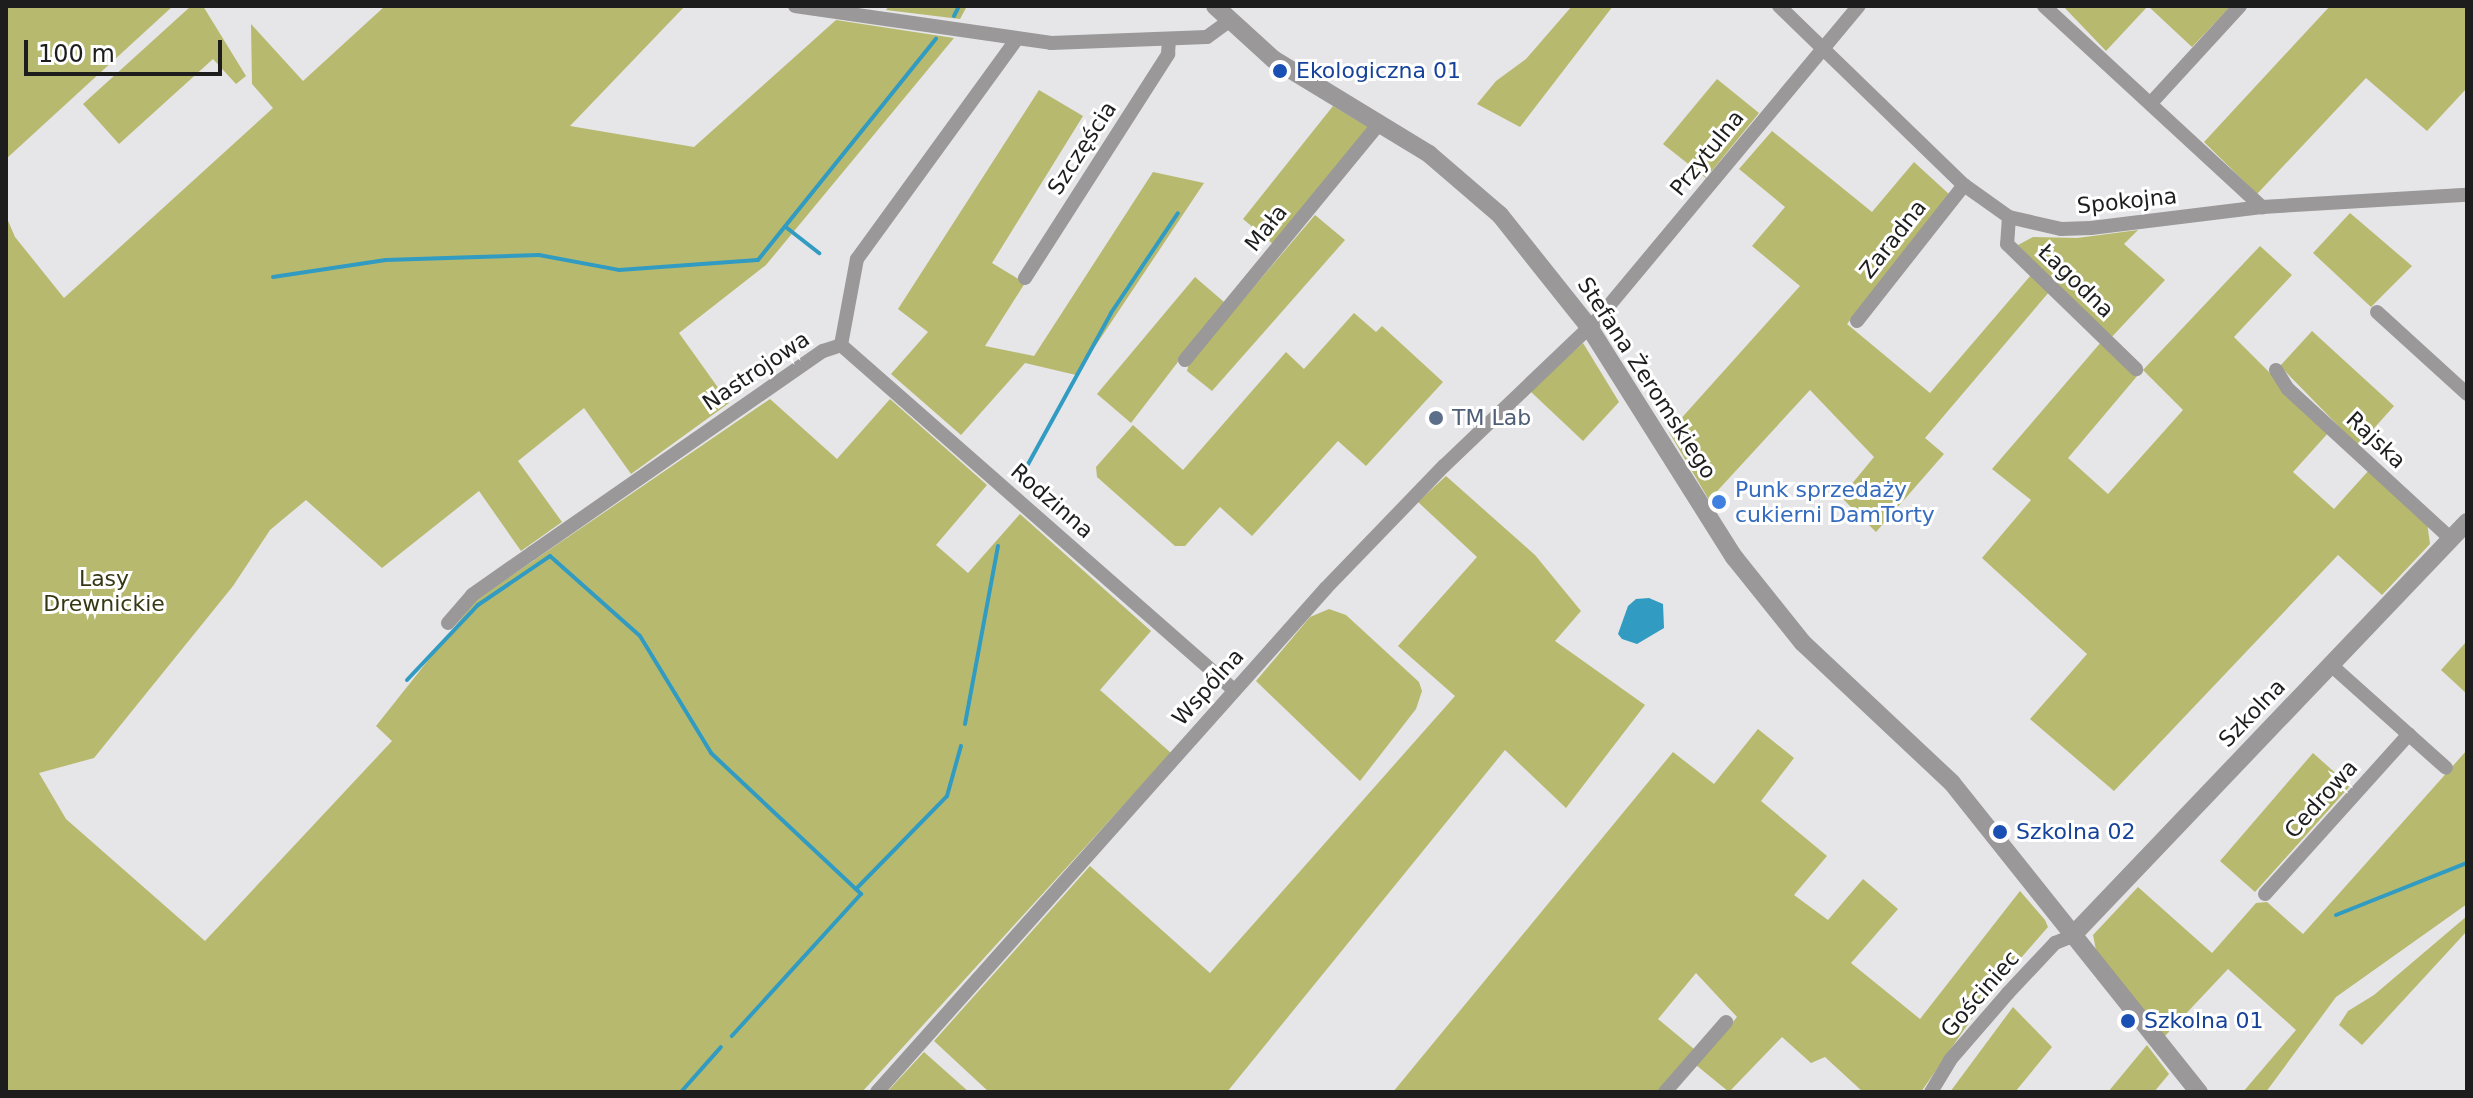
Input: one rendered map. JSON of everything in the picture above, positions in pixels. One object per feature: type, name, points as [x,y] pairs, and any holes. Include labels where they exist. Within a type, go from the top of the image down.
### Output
[{"type":"street","points":[[795,6],[1017,39],[1169,40],[1207,37],[1229,21]]},
{"type":"street","name":"Stefana Żeromskiego","points":[[1215,6],[1273,59],[1380,123],[1451,170],[1487,200],[1589,327],[1734,557],[1803,643],[1952,783],[2199,1092]]},
{"type":"street","name":"Spokojna","points":[[1779,6],[1964,185],[2009,217],[2061,229],[2091,228],[2262,207],[2467,195]]},
{"type":"street","name":"Przytulna","points":[[1589,327],[1859,6]]},
{"type":"street","points":[[2044,6],[2262,207]]},
{"type":"street","points":[[2151,103],[2240,6]]},
{"type":"street","name":"Nastrojowa","points":[[448,623],[472,595],[823,351],[841,345],[857,259],[1017,39]]},
{"type":"street","name":"Szczęścia","points":[[1025,278],[1168,54],[1169,40]]},
{"type":"street","name":"Mała","points":[[1185,360],[1380,123]]},
{"type":"street","name":"Zaradna","points":[[1857,321],[1964,185]]},
{"type":"street","name":"Łagodna","points":[[2009,217],[2007,244],[2136,369]]},
{"type":"street","points":[[2377,312],[2467,394]]},
{"type":"street","name":"Wspólna","points":[[877,1092],[1234,690],[1444,466],[1589,327]]},
{"type":"street","name":"Rodzinna","points":[[841,345],[1234,690]]},
{"type":"street","name":"Rajska","points":[[2276,370],[2288,389],[2451,539]]},
{"type":"street","name":"Szkolna","points":[[2072,936],[2467,522]]},
{"type":"street","points":[[2331,665],[2446,768]]},
{"type":"street","name":"Cedrowa","points":[[2265,894],[2409,734]]},
{"type":"street","name":"Gościniec","points":[[1931,1092],[1950,1060],[2008,993],[2055,943],[2072,936]]},
{"type":"street","points":[[1665,1092],[1726,1022]]},
{"type":"green space","points":[[6,6],[173,6],[6,159]]},
{"type":"green space","points":[[191,6],[203,6],[246,76],[236,84],[213,59],[119,144],[83,104]]},
{"type":"green space","name":"Lasy Drewnickie","points":[[385,6],[685,6],[570,126],[694,147],[836,20],[954,38],[766,265],[679,333],[729,403],[631,474],[584,408],[518,461],[562,522],[521,551],[479,491],[382,568],[306,500],[270,530],[233,586],[94,758],[39,773],[66,819],[205,941],[392,741],[376,726],[476,600],[770,399],[837,459],[890,399],[987,485],[936,545],[968,573],[1020,514],[1151,631],[1100,690],[1171,753],[862,1092],[6,1092],[6,216],[15,237],[64,298],[273,108],[252,84],[251,24],[303,81]]},
{"type":"green space","points":[[889,6],[967,6],[960,19],[886,10]]},
{"type":"green space","points":[[1572,6],[1613,6],[1520,127],[1477,104],[1496,81],[1526,59]]},
{"type":"green space","points":[[2063,6],[2148,6],[2106,51]]},
{"type":"green space","points":[[2148,6],[2231,6],[2192,47]]},
{"type":"green space","points":[[2330,6],[2467,6],[2467,88],[2427,131],[2366,78],[2257,194],[2204,142]]},
{"type":"green space","points":[[1717,79],[1759,113],[1706,178],[1663,144]]},
{"type":"green space","points":[[1039,90],[1083,116],[992,263],[1025,283],[985,346],[1034,356],[1153,172],[1204,183],[1076,375],[1025,363],[961,435],[891,374],[928,332],[898,309]]},
{"type":"green space","points":[[1333,106],[1370,128],[1273,244],[1243,219]]},
{"type":"green space","points":[[1772,131],[1872,212],[1914,162],[1950,195],[1847,324],[1930,393],[2031,275],[2049,292],[1925,438],[1944,454],[1876,532],[1841,497],[1874,457],[1810,390],[1709,500],[1669,432],[1800,286],[1752,246],[1785,207],[1739,169]]},
{"type":"green space","points":[[2350,213],[2412,266],[2371,307],[2313,253]]},
{"type":"green space","points":[[1315,215],[1345,240],[1212,391],[1187,371],[1189,363]]},
{"type":"green space","points":[[2138,230],[2124,244],[2165,280],[2109,340],[2018,245],[2033,237],[2077,238]]},
{"type":"green space","points":[[2260,246],[2292,275],[2234,337],[2329,432],[2293,472],[2334,509],[2370,469],[2427,522],[2430,544],[2382,595],[2338,555],[2114,791],[2030,719],[2087,654],[1982,558],[2031,500],[1992,469],[2102,341],[2138,375],[2068,458],[2108,494],[2183,410],[2143,370]]},
{"type":"green space","points":[[1195,277],[1224,302],[1131,423],[1097,394]]},
{"type":"green space","points":[[1354,313],[1376,332],[1382,326],[1443,382],[1366,466],[1338,441],[1252,536],[1220,507],[1185,546],[1175,546],[1097,477],[1096,467],[1133,425],[1183,470],[1286,352],[1304,369]]},
{"type":"green space","points":[[2312,331],[2394,406],[2358,446],[2280,366]]},
{"type":"green space","points":[[1583,343],[1619,402],[1583,441],[1530,391]]},
{"type":"green space","points":[[1446,476],[1535,555],[1581,611],[1555,641],[1645,705],[1566,808],[1505,750],[1227,1092],[989,1092],[934,1041],[1090,866],[1210,973],[1455,696],[1398,646],[1477,557],[1418,502]]},
{"type":"green space","points":[[1329,609],[1346,615],[1419,682],[1422,691],[1416,709],[1360,781],[1256,681],[1310,617]]},
{"type":"green space","points":[[2467,641],[2467,694],[2441,670]]},
{"type":"green space","points":[[1758,729],[1794,758],[1761,801],[1827,856],[1794,895],[1828,920],[1863,879],[1898,909],[1851,963],[1920,1019],[2020,891],[2045,920],[2048,927],[1986,998],[1921,1092],[1863,1092],[1825,1057],[1811,1063],[1782,1037],[1729,1092],[1696,1065],[1737,1017],[1696,973],[1658,1019],[1694,1049],[1657,1092],[1393,1092],[1673,752],[1714,784]]},
{"type":"green space","points":[[2467,750],[2467,904],[2336,997],[2266,1092],[2243,1092],[2296,1030],[2228,969],[2164,1037],[2097,955],[2093,935],[2138,887],[2212,953],[2256,903],[2267,902],[2303,934]]},
{"type":"green space","points":[[2313,753],[2350,786],[2255,892],[2220,861]]},
{"type":"green space","points":[[2467,916],[2467,931],[2362,1045],[2339,1025],[2348,1011],[2374,995]]},
{"type":"green space","points":[[2013,1007],[2052,1047],[2015,1092],[1950,1092]]},
{"type":"green space","points":[[2147,1045],[2169,1074],[2154,1092],[2108,1092]]},
{"type":"green space","points":[[924,1052],[969,1092],[887,1092]]},
{"type":"water","points":[[1649,598],[1663,604],[1664,628],[1637,644],[1622,639],[1618,634],[1628,606],[1636,599]]},
{"type":"waterway","points":[[954,16],[959,6]]},
{"type":"waterway","points":[[273,277],[386,260],[539,255],[619,270],[758,260],[936,39]]},
{"type":"waterway","points":[[1021,477],[1111,313],[1178,213]]},
{"type":"waterway","points":[[787,228],[819,253]]},
{"type":"waterway","points":[[965,724],[998,546]]},
{"type":"waterway","points":[[407,680],[478,605],[550,556],[640,636],[711,753],[861,894],[732,1036]]},
{"type":"waterway","points":[[856,889],[947,796],[961,746]]},
{"type":"waterway","points":[[2336,915],[2467,863]]},
{"type":"waterway","points":[[681,1092],[721,1047]]},
{"type":"place","name":"Ekologiczna 01","points":[[1280,71]]},
{"type":"place","name":"TM Lab","points":[[1436,418]]},
{"type":"place","name":"Punk sprzedaży cukierni DamTorty","points":[[1719,502]]},
{"type":"place","name":"Szkolna 02","points":[[2000,832]]},
{"type":"place","name":"Szkolna 01","points":[[2128,1021]]}]
